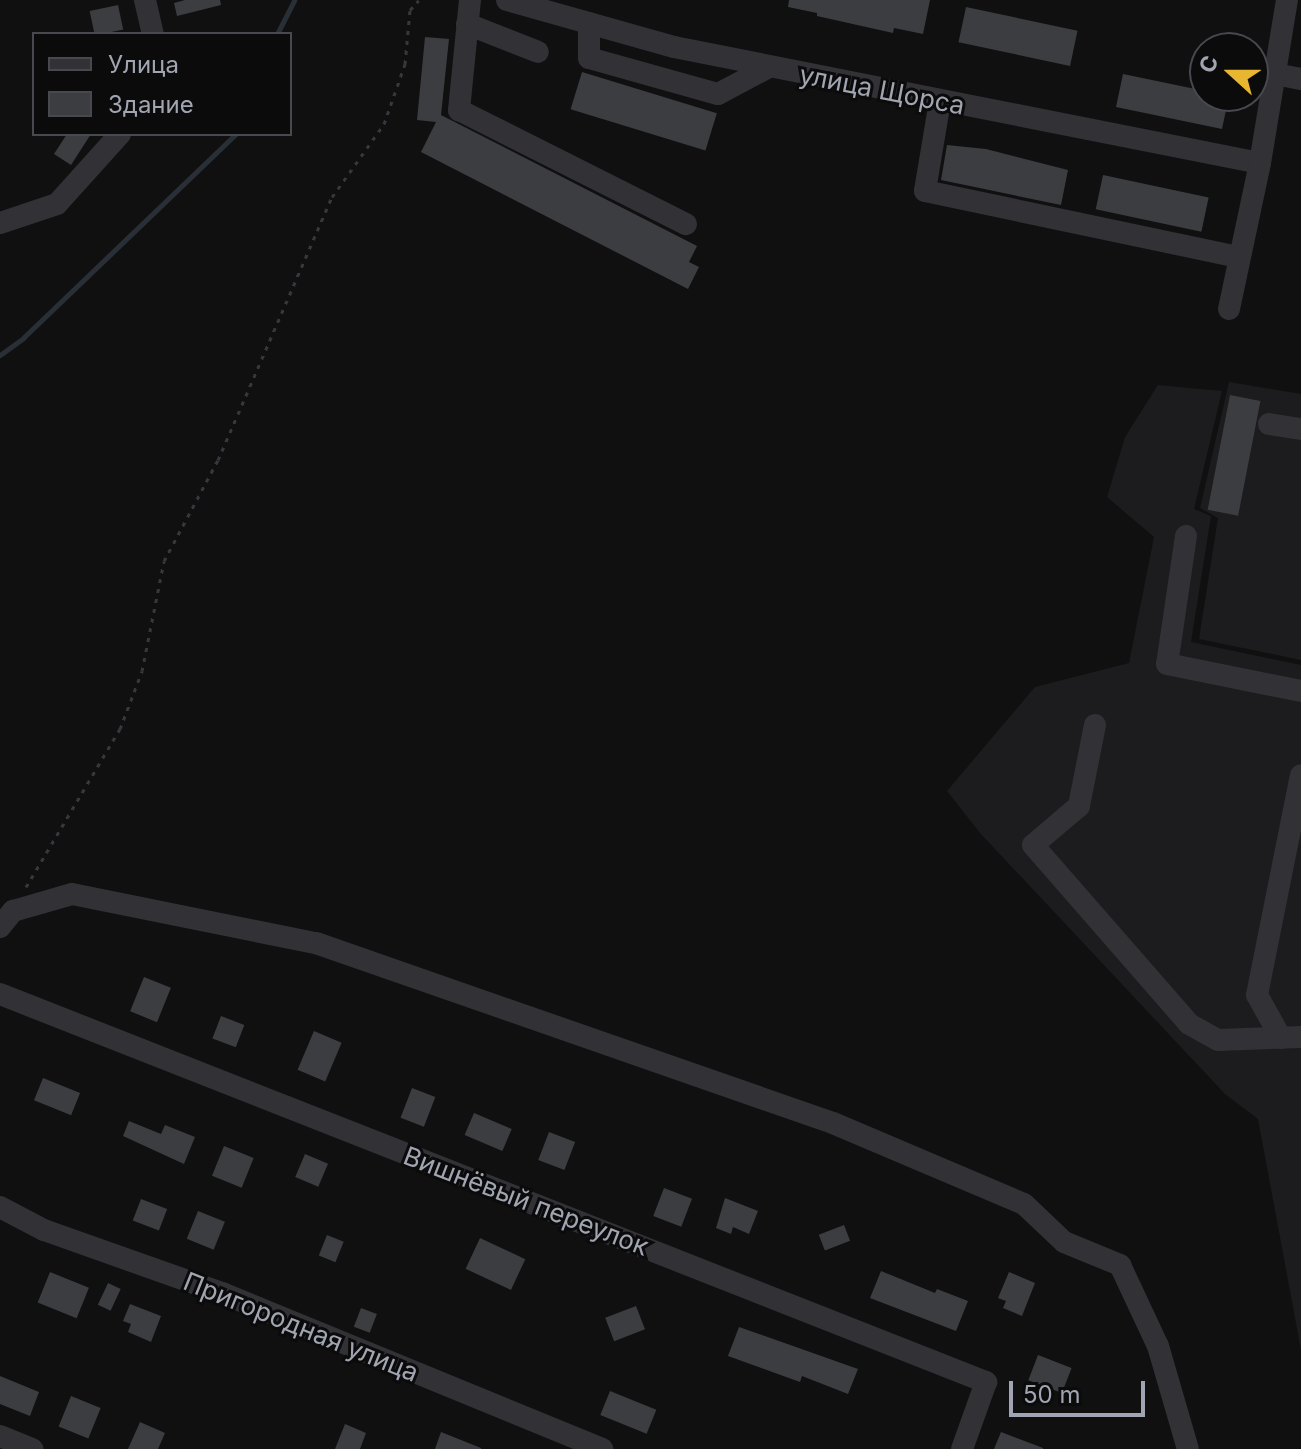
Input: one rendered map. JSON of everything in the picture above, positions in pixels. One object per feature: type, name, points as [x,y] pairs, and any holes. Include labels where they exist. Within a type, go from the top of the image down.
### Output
[{"type":"street","points":[[145,0],[153,32]]},
{"type":"street","points":[[470,0],[459,110],[686,224]]},
{"type":"street","name":"улица Щорса","points":[[507,0],[674,47],[1260,163]]},
{"type":"street","points":[[1229,309],[1260,163],[1287,0]]},
{"type":"street","points":[[589,23],[589,58],[718,94],[769,67]]},
{"type":"street","points":[[467,24],[538,52]]},
{"type":"street","points":[[1275,74],[1301,79]]},
{"type":"street","points":[[940,101],[925,191],[1238,257]]},
{"type":"street","points":[[0,223],[57,204],[118,136]]},
{"type":"street","points":[[1269,424],[1301,429]]},
{"type":"street","points":[[1186,536],[1167,664],[1301,691]]},
{"type":"street","points":[[1095,725],[1079,806],[1033,845],[1189,1024],[1218,1040],[1291,1037]]},
{"type":"street","points":[[1291,1037],[1257,995],[1301,775]]},
{"type":"street","points":[[6,919],[72,894],[316,943],[833,1123],[1024,1204],[1064,1242],[1120,1265],[1158,1346],[1188,1449]]},
{"type":"street","name":"Вишнёвый переулок","points":[[0,994],[986,1382],[962,1449]]},
{"type":"street","name":"Пригородная улица","points":[[0,1207],[44,1230],[222,1293],[602,1449]]},
{"type":"street","points":[[0,1436],[32,1449]]},
{"type":"path","points":[[6,919],[120,729],[142,671],[164,561],[218,460],[332,197],[384,124],[405,64],[410,10],[419,0]]},
{"type":"shaded area","points":[[1229,382],[1301,394],[1301,660],[1199,639],[1218,518],[1200,508]]},
{"type":"shaded area","points":[[1158,385],[1222,391],[1194,509],[1211,516],[1191,642],[1301,665],[1301,1350],[1258,1119],[1225,1094],[980,833],[947,791],[1035,687],[1129,663],[1154,537],[1107,497],[1125,437]]},
{"type":"building","points":[[220,0],[221,5],[177,16],[174,3]]},
{"type":"building","points":[[789,0],[930,0],[923,34],[894,28],[893,33],[817,16],[817,13],[788,7]]},
{"type":"building","points":[[118,5],[123,29],[94,32],[90,11]]},
{"type":"building","points":[[966,7],[1078,31],[1070,66],[959,42]]},
{"type":"building","points":[[425,37],[449,39],[441,115],[697,246],[689,262],[699,267],[688,289],[421,152],[436,122],[417,120]]},
{"type":"building","points":[[582,72],[717,113],[705,151],[571,109]]},
{"type":"building","points":[[1123,74],[1189,88],[1189,112],[1226,112],[1222,129],[1116,107]]},
{"type":"building","points":[[66,136],[90,136],[71,165],[54,154]]},
{"type":"building","points":[[947,145],[986,149],[1068,170],[1061,205],[941,180]]},
{"type":"building","points":[[1103,175],[1209,197],[1201,232],[1096,209]]},
{"type":"building","points":[[1230,395],[1260,401],[1238,516],[1208,510]]},
{"type":"building","points":[[144,977],[171,988],[157,1022],[130,1011]]},
{"type":"building","points":[[221,1016],[244,1025],[236,1047],[212,1038]]},
{"type":"building","points":[[314,1031],[342,1043],[325,1081],[298,1070]]},
{"type":"building","points":[[43,1078],[80,1093],[71,1115],[34,1100]]},
{"type":"building","points":[[412,1088],[435,1097],[424,1127],[401,1118]]},
{"type":"building","points":[[474,1113],[512,1129],[502,1151],[465,1135]]},
{"type":"building","points":[[129,1121],[161,1134],[165,1125],[195,1137],[184,1164],[123,1136]]},
{"type":"building","points":[[549,1132],[575,1142],[564,1170],[538,1160]]},
{"type":"building","points":[[224,1146],[254,1158],[242,1188],[212,1176]]},
{"type":"building","points":[[305,1154],[328,1164],[318,1187],[295,1177]]},
{"type":"building","points":[[664,1188],[692,1199],[681,1227],[653,1216]]},
{"type":"building","points":[[725,1198],[758,1211],[749,1234],[733,1227],[731,1234],[716,1228]]},
{"type":"building","points":[[141,1199],[167,1209],[159,1231],[133,1220]]},
{"type":"building","points":[[198,1211],[225,1222],[214,1250],[187,1239]]},
{"type":"building","points":[[844,1225],[850,1241],[825,1251],[819,1235]]},
{"type":"building","points":[[327,1235],[344,1242],[335,1262],[319,1255]]},
{"type":"building","points":[[480,1238],[525,1259],[511,1290],[466,1269]]},
{"type":"building","points":[[881,1271],[935,1293],[937,1289],[968,1301],[956,1331],[870,1298]]},
{"type":"building","points":[[50,1272],[89,1288],[77,1318],[38,1303]]},
{"type":"building","points":[[1009,1272],[1035,1283],[1022,1316],[1003,1308],[1006,1301],[998,1298]]},
{"type":"building","points":[[108,1283],[121,1289],[111,1311],[98,1305]]},
{"type":"building","points":[[130,1304],[161,1316],[151,1342],[128,1332],[131,1324],[123,1321]]},
{"type":"building","points":[[636,1306],[645,1329],[614,1341],[605,1318]]},
{"type":"building","points":[[361,1308],[377,1314],[370,1333],[354,1327]]},
{"type":"building","points":[[739,1327],[858,1369],[848,1394],[802,1376],[800,1382],[728,1356]]},
{"type":"building","points":[[1038,1355],[1072,1368],[1062,1393],[1028,1380]]},
{"type":"building","points":[[0,1376],[39,1392],[30,1416],[0,1404]]},
{"type":"building","points":[[610,1391],[656,1410],[647,1434],[600,1415]]},
{"type":"building","points":[[71,1396],[101,1408],[88,1439],[59,1427]]},
{"type":"building","points":[[140,1422],[165,1433],[158,1449],[128,1449]]},
{"type":"building","points":[[345,1424],[366,1433],[360,1449],[335,1449]]},
{"type":"building","points":[[441,1432],[481,1448],[481,1449],[435,1449]]},
{"type":"building","points":[[1001,1432],[1043,1448],[1043,1449],[994,1449]]},
{"type":"waterway","points":[[278,32],[294,0]]},
{"type":"waterway","points":[[0,355],[23,338],[234,136]]}]
